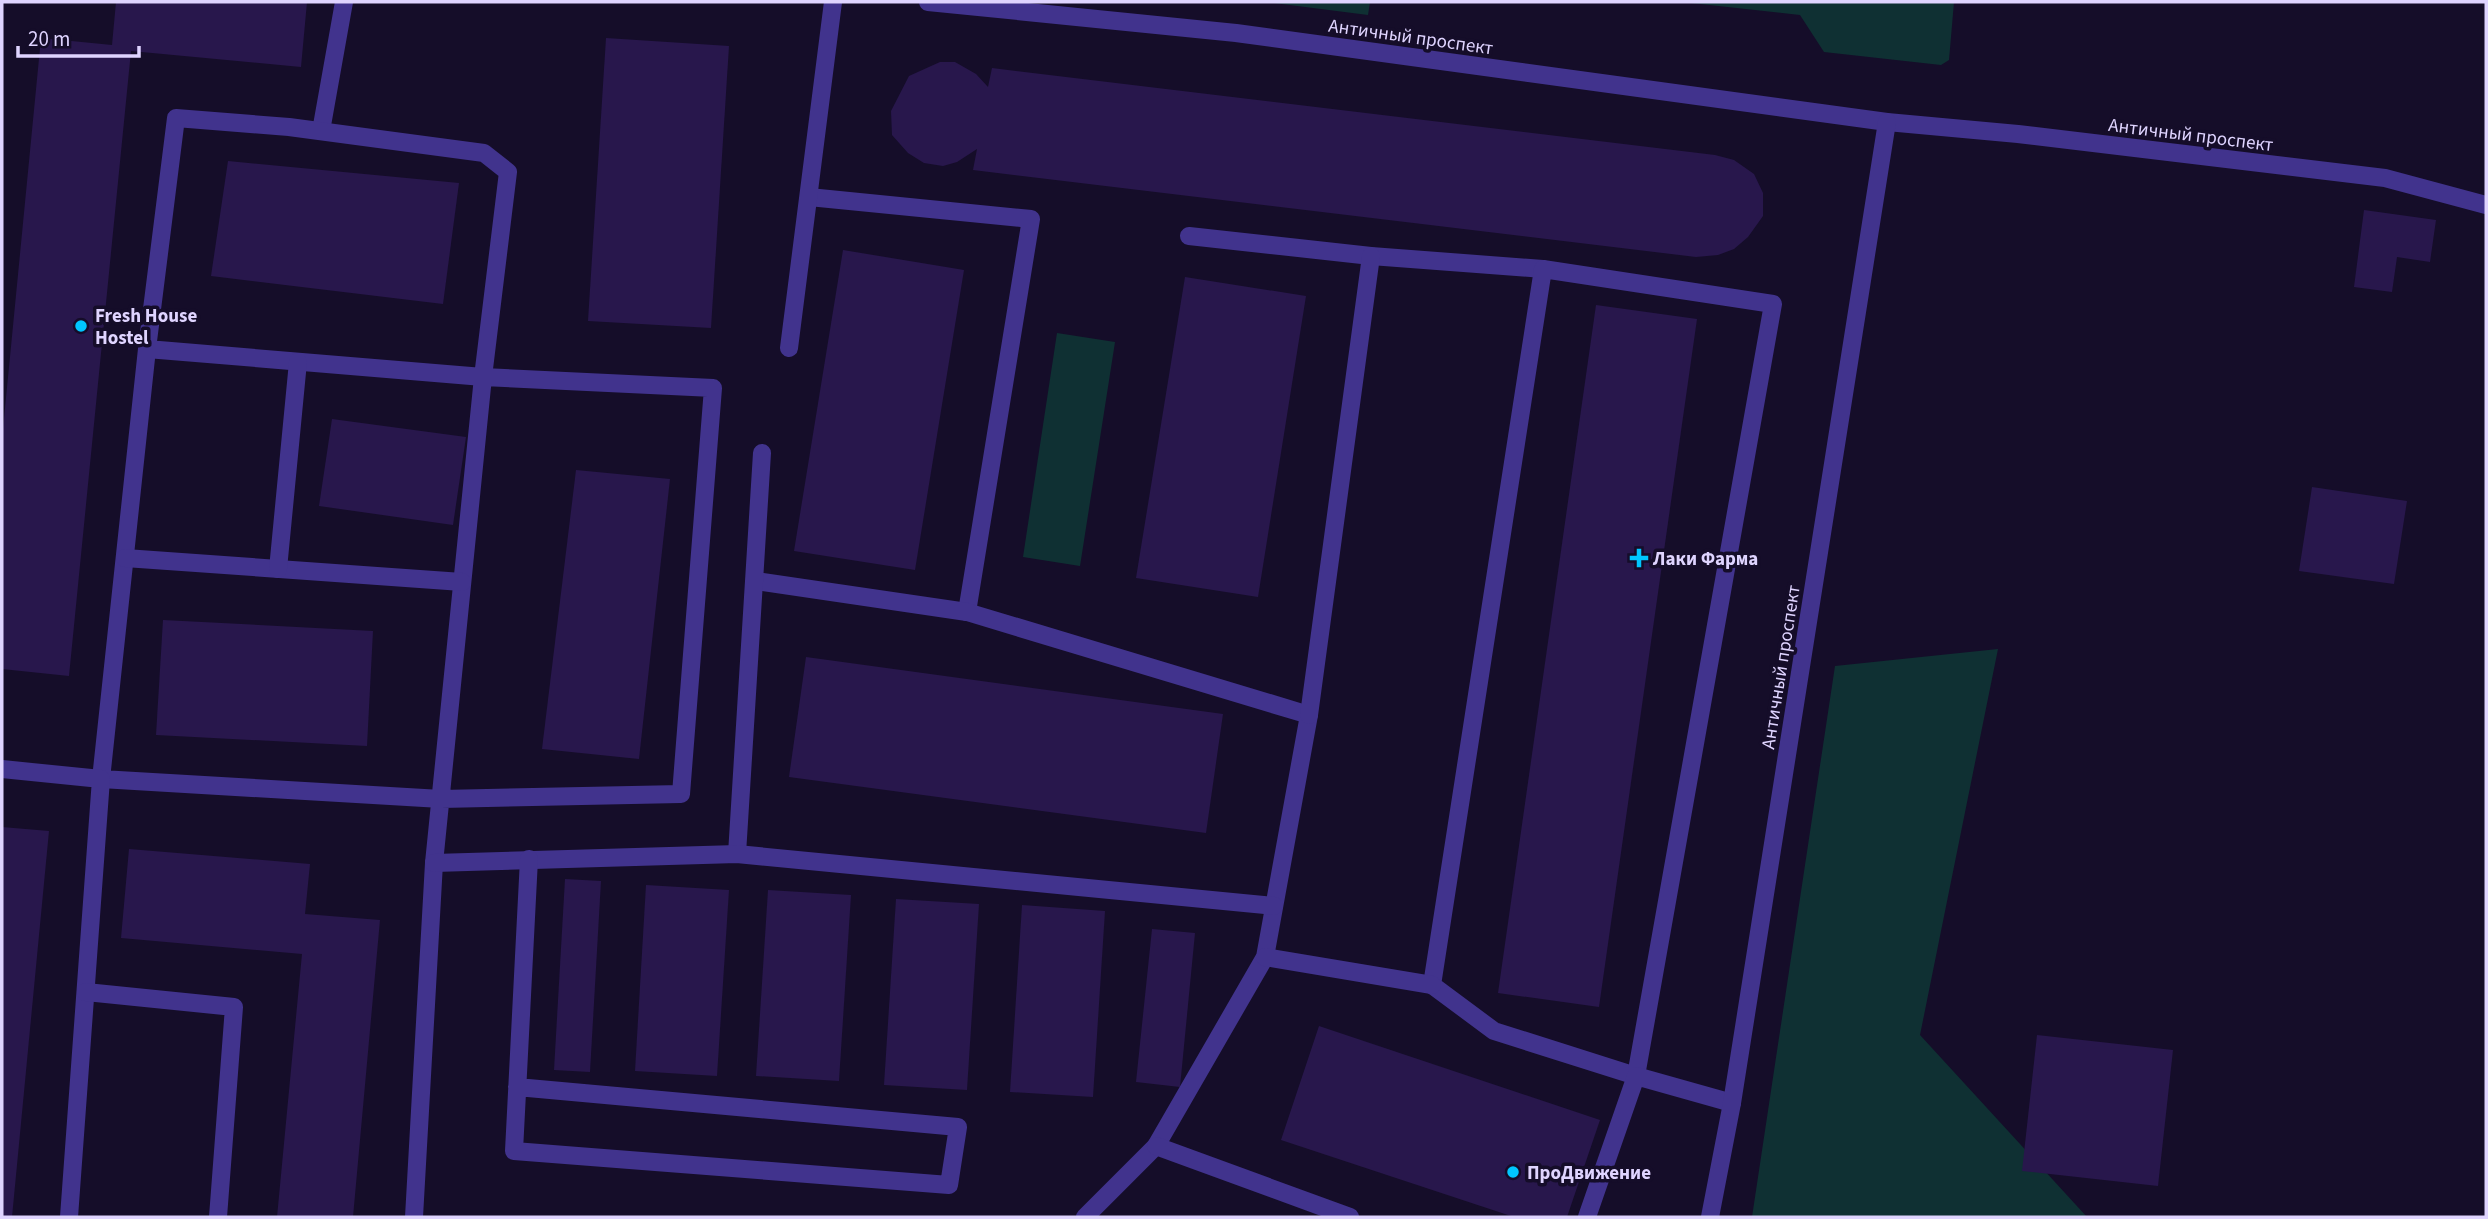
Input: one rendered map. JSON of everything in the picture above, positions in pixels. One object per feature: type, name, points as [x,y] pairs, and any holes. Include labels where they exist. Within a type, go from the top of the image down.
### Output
[{"type":"street","points":[[320,131],[344,2]]},
{"type":"street","points":[[789,348],[833,2]]},
{"type":"street","name":"Античный проспект","points":[[928,2],[1236,33],[1887,122],[2018,134],[2385,178],[2486,205]]},
{"type":"street","points":[[69,1217],[102,779],[147,349],[176,117],[320,131],[484,153],[508,172],[483,377],[434,863],[414,1217]]},
{"type":"street","name":"Античный проспект","points":[[1710,1217],[1732,1103],[1887,122]]},
{"type":"street","points":[[809,197],[1031,219],[967,612]]},
{"type":"street","points":[[1189,236],[1371,256],[1543,269],[1773,304],[1636,1076],[1587,1217]]},
{"type":"street","points":[[1084,1217],[1156,1146],[1265,957],[1309,715],[1371,256]]},
{"type":"street","points":[[1432,985],[1543,269]]},
{"type":"street","points":[[2,769],[102,779],[440,799],[681,794],[713,388],[483,377],[147,349]]},
{"type":"street","points":[[278,569],[298,362]]},
{"type":"street","points":[[737,854],[762,453]]},
{"type":"street","points":[[125,558],[462,582]]},
{"type":"street","points":[[756,581],[967,612],[1309,715]]},
{"type":"street","points":[[434,863],[737,854],[1274,906]]},
{"type":"street","points":[[517,1087],[958,1127],[949,1185],[514,1151],[517,1087],[529,859]]},
{"type":"street","points":[[1265,957],[1432,985],[1494,1031],[1732,1103]]},
{"type":"street","points":[[86,992],[234,1007],[218,1217]]},
{"type":"street","points":[[1156,1146],[1350,1217]]},
{"type":"green space","points":[[1266,2],[1370,2],[1368,15]]},
{"type":"green space","points":[[1682,2],[1954,2],[1949,60],[1941,65],[1824,52],[1800,15]]},
{"type":"green space","points":[[1057,333],[1115,342],[1080,566],[1023,557]]},
{"type":"green space","points":[[1998,649],[1920,1035],[2087,1217],[1752,1217],[1835,666]]},
{"type":"building","points":[[116,2],[307,2],[301,67],[131,51],[69,676],[2,669],[2,439],[41,38],[112,45]]},
{"type":"building","points":[[606,38],[729,46],[711,328],[588,321]]},
{"type":"building","points":[[940,62],[955,62],[976,74],[988,87],[992,68],[1715,155],[1734,160],[1754,174],[1763,193],[1763,216],[1748,237],[1734,249],[1718,255],[1696,257],[973,170],[977,149],[957,162],[943,166],[924,163],[908,153],[892,135],[891,111],[909,76]]},
{"type":"building","points":[[228,161],[459,183],[443,304],[211,276]]},
{"type":"building","points":[[2364,210],[2436,220],[2430,262],[2397,257],[2392,292],[2354,287]]},
{"type":"building","points":[[843,250],[964,270],[915,570],[794,551]]},
{"type":"building","points":[[1185,277],[1306,296],[1258,597],[1136,578]]},
{"type":"building","points":[[1596,305],[1697,319],[1599,1007],[1498,993]]},
{"type":"building","points":[[332,419],[466,437],[453,525],[319,506]]},
{"type":"building","points":[[576,470],[670,479],[639,759],[542,749]]},
{"type":"building","points":[[2312,487],[2407,501],[2394,584],[2299,571]]},
{"type":"building","points":[[163,620],[373,631],[367,746],[156,735]]},
{"type":"building","points":[[806,657],[1223,714],[1206,833],[789,777]]},
{"type":"building","points":[[2,827],[49,831],[12,1217],[2,1217]]},
{"type":"building","points":[[129,849],[310,864],[305,914],[380,920],[353,1217],[277,1217],[302,954],[121,938]]},
{"type":"building","points":[[565,879],[601,881],[590,1072],[554,1070]]},
{"type":"building","points":[[646,885],[729,890],[717,1076],[635,1071]]},
{"type":"building","points":[[768,890],[851,895],[839,1081],[756,1076]]},
{"type":"building","points":[[896,899],[979,904],[967,1090],[884,1085]]},
{"type":"building","points":[[1022,905],[1105,911],[1093,1097],[1010,1092]]},
{"type":"building","points":[[1152,929],[1195,933],[1180,1087],[1136,1082]]},
{"type":"building","points":[[1319,1026],[1600,1120],[1567,1217],[1514,1217],[1281,1140]]},
{"type":"building","points":[[2037,1035],[2173,1050],[2158,1186],[2022,1171]]},
{"type":"place","name":"Fresh House Hostel","points":[[81,326]]},
{"type":"place","name":"Лаки Фарма","points":[[1639,558]]},
{"type":"place","name":"ПроДвижение","points":[[1513,1172]]}]
